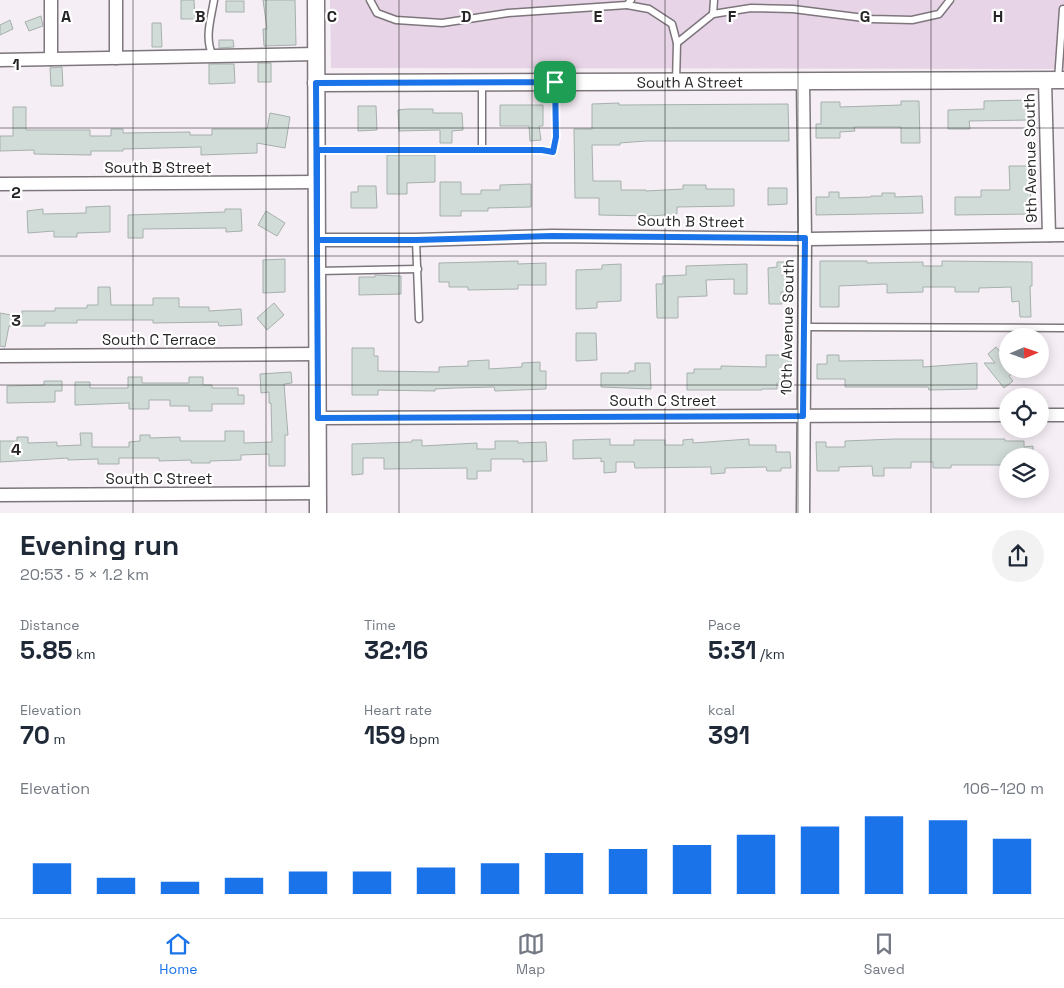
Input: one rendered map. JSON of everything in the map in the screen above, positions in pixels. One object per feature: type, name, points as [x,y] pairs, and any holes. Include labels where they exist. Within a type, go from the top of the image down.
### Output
[{"type":"street","points":[[51,0],[52,59]]},
{"type":"street","points":[[116,0],[116,58]]},
{"type":"street","points":[[316,0],[318,513]]},
{"type":"street","points":[[0,60],[316,54]]},
{"type":"street","name":"South A Street","points":[[316,83],[1056,80]]},
{"type":"street","name":"9th Avenue South","points":[[1049,235],[1056,80]]},
{"type":"street","name":"10th Avenue South","points":[[803,513],[804,81]]},
{"type":"street","name":"South B Street","points":[[0,184],[317,182]]},
{"type":"street","name":"South B Street","points":[[317,240],[416,240],[552,236],[805,238],[1064,236]]},
{"type":"street","name":"South C Terrace","points":[[0,356],[317,354]]},
{"type":"street","name":"South C Street","points":[[318,418],[999,415]]},
{"type":"street","points":[[1049,415],[1064,415]]},
{"type":"street","name":"South C Street","points":[[0,495],[318,493]]},
{"type":"lane","points":[[214,0],[208,36],[209,48],[214,56]]},
{"type":"lane","points":[[370,0],[377,13],[396,20],[442,23],[508,14],[629,3],[648,9],[672,24],[677,43],[676,82]]},
{"type":"lane","points":[[713,14],[714,0]]},
{"type":"lane","points":[[677,43],[713,14],[751,8],[794,8],[872,19],[912,20],[939,14],[950,0]]},
{"type":"lane","points":[[1056,80],[1064,9],[1062,0]]},
{"type":"lane","points":[[482,82],[482,150]]},
{"type":"lane","points":[[317,150],[542,150],[553,152],[556,137],[555,82]]},
{"type":"lane","points":[[416,240],[419,319]]},
{"type":"lane","points":[[317,271],[418,269]]},
{"type":"lane","points":[[804,327],[1064,328]]},
{"type":"shaded area","points":[[330,0],[1064,0],[1064,69],[331,68]]},
{"type":"building","points":[[181,0],[194,0],[195,19],[181,19]]},
{"type":"building","points":[[263,0],[295,0],[296,45],[264,46],[263,29],[267,29]]},
{"type":"building","points":[[226,1],[244,1],[244,12],[226,12]]},
{"type":"building","points":[[41,16],[43,26],[29,31],[25,22]]},
{"type":"building","points":[[10,20],[13,29],[0,35],[0,25]]},
{"type":"building","points":[[152,23],[161,23],[162,47],[152,47]]},
{"type":"building","points":[[219,40],[233,40],[234,47],[219,48]]},
{"type":"building","points":[[258,63],[271,63],[271,82],[258,82]]},
{"type":"building","points":[[209,64],[234,64],[235,83],[209,84]]},
{"type":"building","points":[[62,67],[63,86],[51,86],[50,68]]},
{"type":"building","points":[[1030,100],[1030,120],[969,121],[970,129],[948,129],[948,110],[984,109],[984,101]]},
{"type":"building","points":[[901,101],[919,101],[920,143],[901,143],[901,127],[854,127],[855,131],[840,132],[840,138],[816,138],[816,124],[821,124],[821,102],[840,102],[840,107],[901,105]]},
{"type":"building","points":[[619,103],[619,105],[788,104],[789,141],[646,141],[620,143],[620,145],[592,145],[593,181],[621,181],[621,190],[683,189],[683,185],[706,185],[706,189],[734,189],[734,206],[677,207],[677,214],[651,216],[599,215],[599,198],[575,198],[574,129],[592,129],[592,104]]},
{"type":"building","points":[[500,105],[543,105],[543,126],[539,126],[541,140],[530,141],[529,126],[500,126]]},
{"type":"building","points":[[358,106],[376,106],[377,130],[358,131]]},
{"type":"building","points":[[13,107],[26,107],[26,130],[90,130],[90,136],[111,136],[111,129],[123,129],[123,133],[190,132],[190,135],[212,135],[212,129],[267,129],[270,113],[290,117],[285,148],[257,143],[257,153],[201,155],[201,147],[91,151],[91,155],[34,154],[34,150],[0,151],[0,136],[13,136]]},
{"type":"building","points":[[433,109],[433,113],[462,113],[463,130],[452,131],[452,143],[440,143],[440,130],[399,131],[398,110]]},
{"type":"building","points":[[387,155],[435,155],[435,182],[407,183],[407,194],[387,194]]},
{"type":"building","points":[[1009,166],[1030,166],[1031,214],[955,215],[955,197],[981,197],[981,190],[1010,190]]},
{"type":"building","points":[[440,182],[461,182],[461,194],[481,194],[481,190],[500,190],[500,185],[531,184],[531,207],[488,208],[488,211],[461,211],[461,216],[440,216]]},
{"type":"building","points":[[358,186],[376,186],[377,208],[351,208],[351,192],[358,192]]},
{"type":"building","points":[[768,188],[787,188],[787,204],[768,205]]},
{"type":"building","points":[[829,192],[839,192],[839,198],[882,196],[882,193],[895,193],[895,197],[922,196],[923,213],[816,215],[816,197],[829,197]]},
{"type":"building","points":[[110,206],[110,232],[77,233],[77,237],[54,237],[54,231],[28,233],[27,211],[43,209],[43,214],[86,213],[86,207]]},
{"type":"building","points":[[225,209],[241,209],[242,231],[226,232],[226,228],[143,229],[143,238],[128,238],[128,215],[225,212]]},
{"type":"building","points":[[266,211],[285,223],[277,236],[258,225]]},
{"type":"building","points":[[285,259],[285,292],[263,293],[263,260]]},
{"type":"building","points":[[518,261],[518,264],[546,263],[546,285],[518,285],[518,289],[468,290],[468,287],[449,287],[449,282],[439,282],[439,263]]},
{"type":"building","points":[[820,261],[867,261],[867,263],[923,262],[923,266],[942,266],[942,261],[1032,262],[1032,286],[1030,286],[1031,317],[1020,317],[1019,301],[1012,302],[1011,287],[979,288],[979,292],[955,292],[955,287],[923,287],[923,292],[887,293],[887,284],[839,286],[839,307],[820,307]]},
{"type":"building","points":[[777,262],[786,262],[787,292],[781,292],[782,304],[769,304],[768,268],[777,267]]},
{"type":"building","points":[[621,264],[621,301],[597,302],[597,308],[576,309],[576,270],[602,269],[602,265]]},
{"type":"building","points":[[747,264],[747,294],[734,294],[734,279],[706,280],[707,296],[678,297],[678,318],[657,318],[656,284],[663,284],[663,276],[686,275],[686,266]]},
{"type":"building","points":[[375,275],[401,276],[401,294],[359,295],[359,277],[375,277]]},
{"type":"building","points":[[98,287],[110,287],[111,305],[153,305],[153,298],[179,298],[179,307],[209,307],[209,311],[241,309],[242,325],[219,326],[218,322],[153,323],[153,320],[77,320],[77,323],[45,323],[45,326],[9,326],[5,347],[0,346],[0,313],[22,317],[22,311],[55,311],[55,308],[87,308],[87,305],[98,305]]},
{"type":"building","points":[[274,303],[284,315],[267,330],[257,318]]},
{"type":"building","points":[[576,333],[596,333],[597,360],[576,361]]},
{"type":"building","points":[[996,347],[999,350],[999,378],[1011,378],[1013,381],[1004,388],[984,363],[995,363],[988,354]]},
{"type":"building","points":[[352,348],[374,348],[374,356],[378,356],[378,371],[439,372],[439,367],[468,366],[468,361],[489,360],[489,369],[522,367],[522,363],[540,362],[540,371],[546,371],[546,389],[495,391],[494,387],[435,389],[435,391],[378,390],[378,395],[352,395]]},
{"type":"building","points":[[766,355],[791,355],[791,383],[777,383],[777,389],[687,390],[687,373],[694,373],[694,369],[721,369],[721,366],[766,367]]},
{"type":"building","points":[[827,355],[839,355],[839,361],[923,360],[923,367],[977,363],[977,389],[929,390],[928,387],[845,387],[845,379],[817,379],[817,364],[827,364]]},
{"type":"building","points":[[635,363],[650,363],[651,389],[601,387],[601,373],[629,373],[629,371],[635,371]]},
{"type":"building","points":[[291,372],[292,383],[284,384],[288,435],[285,435],[285,466],[269,466],[269,454],[241,455],[241,460],[210,461],[210,463],[191,463],[191,460],[159,461],[159,458],[119,458],[119,464],[98,464],[98,459],[68,460],[68,458],[0,462],[0,441],[17,441],[17,437],[28,437],[28,443],[57,442],[57,446],[81,445],[80,433],[92,433],[92,447],[129,447],[129,442],[140,441],[140,435],[150,435],[150,438],[180,437],[180,441],[225,441],[225,431],[244,431],[244,443],[272,442],[271,403],[269,403],[269,392],[261,393],[260,374]]},
{"type":"building","points":[[128,377],[142,377],[142,383],[189,383],[189,377],[203,377],[203,385],[212,385],[212,388],[238,388],[238,395],[244,395],[244,404],[212,404],[212,411],[189,411],[189,406],[170,406],[170,400],[149,400],[149,409],[129,409],[129,403],[75,405],[75,382],[90,382],[90,388],[128,388]]},
{"type":"building","points":[[44,381],[62,381],[62,391],[55,391],[55,402],[7,403],[7,386],[44,385]]},
{"type":"building","points":[[610,439],[610,445],[634,445],[634,440],[665,440],[665,445],[683,445],[683,440],[693,439],[693,443],[749,439],[749,445],[776,445],[776,452],[790,452],[791,468],[781,468],[781,471],[767,471],[766,467],[725,468],[725,473],[711,474],[711,467],[635,468],[634,462],[616,462],[616,472],[604,473],[604,461],[601,462],[601,458],[573,459],[573,440]]},
{"type":"building","points":[[1005,439],[1005,441],[1024,441],[1024,447],[1033,446],[1033,448],[999,448],[999,465],[951,465],[951,468],[933,468],[933,462],[911,462],[911,468],[884,468],[884,476],[873,476],[872,466],[839,467],[839,471],[817,471],[816,442],[826,442],[826,447],[845,447],[845,441]]},
{"type":"building","points":[[412,440],[422,440],[422,446],[477,443],[477,449],[495,449],[495,441],[518,441],[518,443],[546,442],[547,461],[523,462],[523,459],[491,459],[491,471],[477,471],[477,479],[467,479],[467,468],[384,469],[384,458],[363,458],[363,474],[352,475],[352,444],[412,442]]},
{"type":"route","points":[[555,82],[556,137],[553,152],[542,150],[317,150],[317,240],[416,240],[552,236],[805,238],[803,416],[318,418],[316,83],[555,82]]}]
